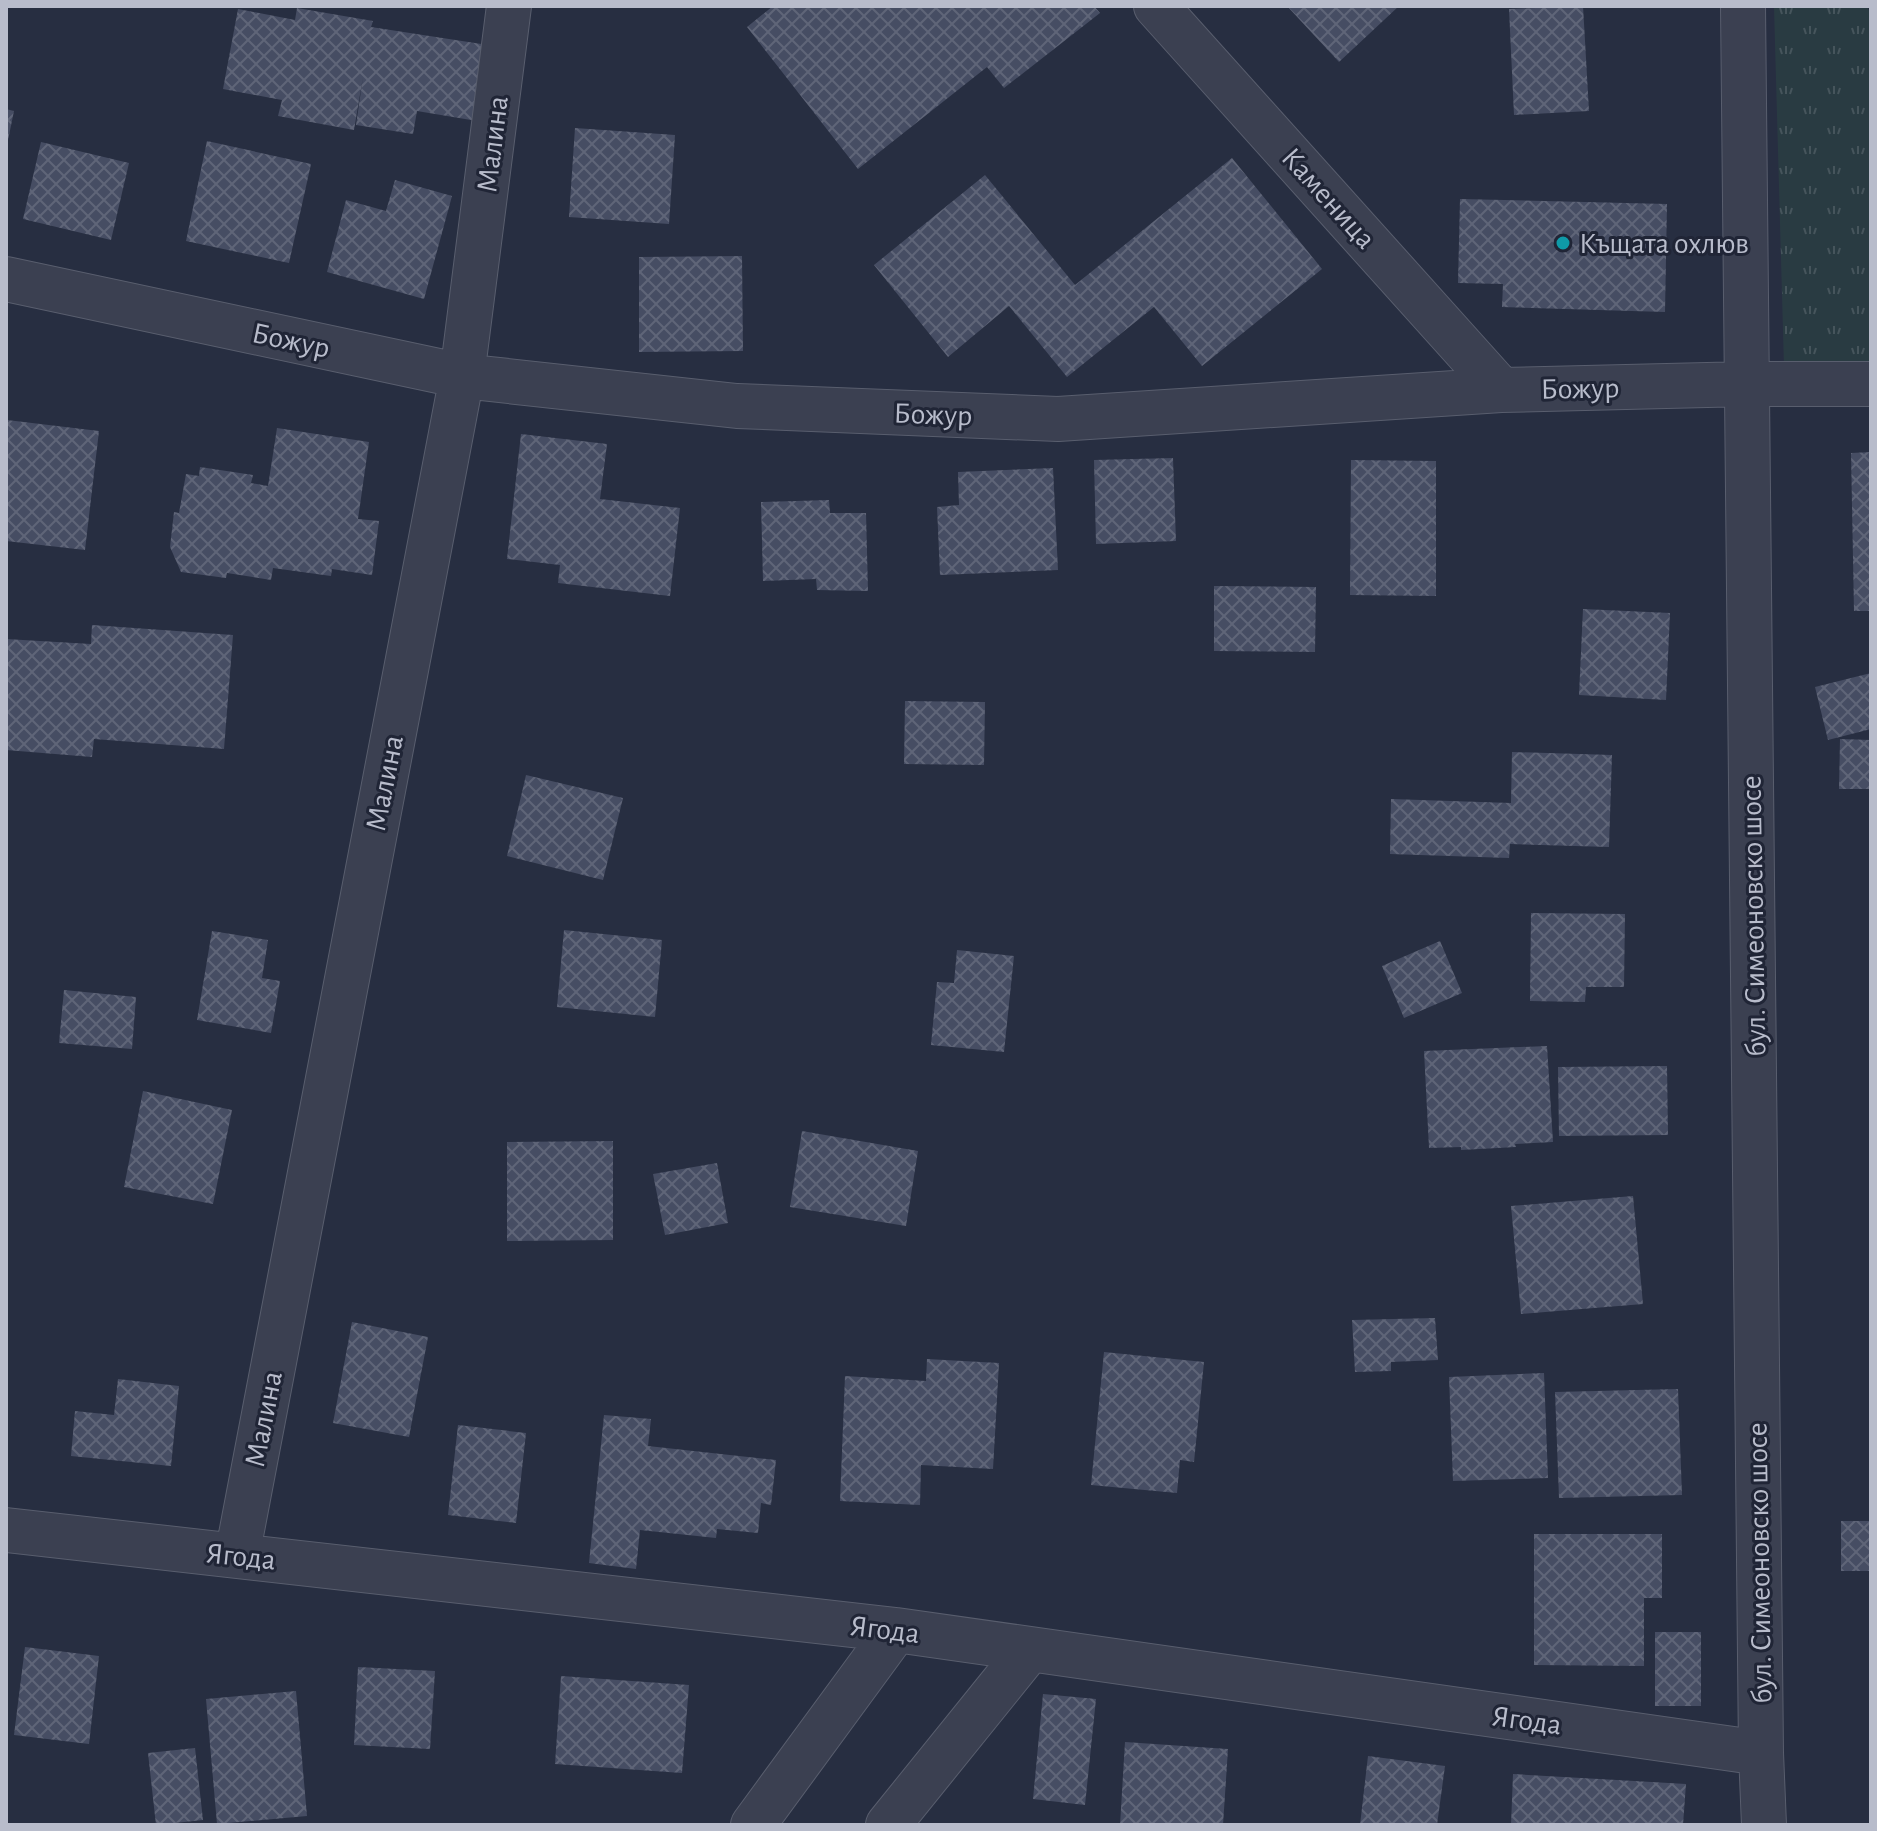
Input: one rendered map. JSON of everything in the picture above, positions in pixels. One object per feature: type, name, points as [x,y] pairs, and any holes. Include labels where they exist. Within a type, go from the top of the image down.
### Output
[{"type":"street","name":"Малина","points":[[237,1556],[462,376],[509,6]]},
{"type":"street","name":"Каменица","points":[[1156,6],[1501,390]]},
{"type":"street","name":"бул. Симеоновско шосе","points":[[1743,6],[1764,1825]]},
{"type":"street","name":"Божур","points":[[6,279],[462,376],[737,406],[1058,419],[1501,390],[1871,384]]},
{"type":"street","name":"Ягода","points":[[6,1530],[896,1630],[1761,1753]]},
{"type":"street","points":[[753,1825],[896,1630]]},
{"type":"street","points":[[888,1825],[1030,1649]]},
{"type":"green space","points":[[1774,6],[1867,6],[1871,16],[1871,363],[1784,366]]},
{"type":"building","points":[[773,6],[1094,6],[1100,13],[1004,88],[987,67],[858,169],[747,27]]},
{"type":"building","points":[[1287,6],[1399,6],[1339,62]]},
{"type":"building","points":[[1583,6],[1589,111],[1514,115],[1509,9]]},
{"type":"building","points":[[297,8],[373,21],[371,27],[488,45],[477,121],[417,111],[413,134],[356,125],[363,77],[354,130],[278,116],[282,100],[223,89],[238,9],[295,20]]},
{"type":"building","points":[[6,109],[14,111],[7,145],[6,145]]},
{"type":"building","points":[[575,128],[675,135],[669,224],[569,217]]},
{"type":"building","points":[[207,141],[311,164],[289,263],[186,241]]},
{"type":"building","points":[[41,142],[129,163],[111,240],[23,219]]},
{"type":"building","points":[[1232,158],[1322,269],[1202,366],[1154,307],[1067,377],[1009,306],[948,357],[874,265],[985,175],[1075,285]]},
{"type":"building","points":[[395,180],[452,196],[424,299],[327,272],[346,200],[386,211]]},
{"type":"building","name":"Къщата охлюв","points":[[1460,199],[1667,204],[1665,312],[1502,307],[1503,284],[1458,283]]},
{"type":"building","points":[[742,256],[743,351],[639,352],[639,257]]},
{"type":"building","points":[[7,420],[99,431],[85,550],[6,541]]},
{"type":"building","points":[[277,428],[369,442],[358,519],[379,521],[372,575],[332,569],[331,576],[273,568],[271,580],[227,573],[226,578],[181,572],[170,547],[174,512],[179,513],[186,474],[199,476],[200,467],[253,475],[251,483],[268,486]]},
{"type":"building","points":[[521,434],[607,444],[600,499],[680,508],[670,596],[558,583],[560,565],[507,559]]},
{"type":"building","points":[[1871,452],[1871,611],[1854,611],[1851,453]]},
{"type":"building","points":[[1173,458],[1176,541],[1096,544],[1094,460]]},
{"type":"building","points":[[1351,460],[1436,461],[1436,596],[1350,595]]},
{"type":"building","points":[[1053,468],[1058,570],[940,575],[937,507],[959,505],[958,472]]},
{"type":"building","points":[[829,500],[830,513],[866,513],[868,591],[817,590],[816,579],[763,581],[761,502]]},
{"type":"building","points":[[1214,586],[1316,587],[1315,652],[1214,651]]},
{"type":"building","points":[[1583,609],[1670,613],[1666,700],[1579,695]]},
{"type":"building","points":[[92,625],[233,635],[224,749],[94,739],[92,757],[6,750],[6,639],[91,644]]},
{"type":"building","points":[[1871,673],[1871,729],[1828,740],[1815,687]]},
{"type":"building","points":[[905,701],[985,702],[984,765],[904,764]]},
{"type":"building","points":[[1840,739],[1871,740],[1871,789],[1839,789]]},
{"type":"building","points":[[1512,752],[1612,755],[1609,847],[1510,844],[1509,858],[1390,854],[1391,799],[1511,803]]},
{"type":"building","points":[[526,775],[623,798],[603,880],[507,856]]},
{"type":"building","points":[[1531,913],[1625,914],[1624,987],[1586,987],[1585,1002],[1530,1001]]},
{"type":"building","points":[[564,930],[662,940],[655,1017],[557,1007]]},
{"type":"building","points":[[212,931],[268,940],[262,978],[280,981],[271,1033],[197,1020]]},
{"type":"building","points":[[1440,941],[1462,993],[1404,1018],[1382,966]]},
{"type":"building","points":[[957,950],[1014,956],[1004,1052],[931,1045],[937,982],[954,983]]},
{"type":"building","points":[[64,990],[136,997],[132,1049],[59,1043]]},
{"type":"building","points":[[1547,1046],[1553,1142],[1461,1150],[1461,1147],[1429,1148],[1424,1051]]},
{"type":"building","points":[[1667,1066],[1668,1135],[1559,1136],[1558,1067]]},
{"type":"building","points":[[143,1091],[232,1110],[213,1204],[124,1187]]},
{"type":"building","points":[[802,1131],[918,1151],[906,1226],[790,1207]]},
{"type":"building","points":[[613,1141],[613,1240],[507,1241],[507,1142]]},
{"type":"building","points":[[717,1163],[728,1223],[665,1235],[653,1174]]},
{"type":"building","points":[[1633,1196],[1643,1304],[1521,1314],[1511,1206]]},
{"type":"building","points":[[1435,1318],[1438,1360],[1391,1362],[1391,1371],[1355,1372],[1352,1320]]},
{"type":"building","points":[[352,1322],[428,1337],[409,1437],[333,1423]]},
{"type":"building","points":[[1104,1352],[1204,1362],[1194,1462],[1180,1460],[1177,1493],[1091,1485]]},
{"type":"building","points":[[927,1359],[999,1363],[993,1469],[921,1465],[920,1505],[840,1501],[845,1376],[926,1381]]},
{"type":"building","points":[[1544,1373],[1548,1478],[1453,1481],[1449,1377]]},
{"type":"building","points":[[118,1379],[179,1386],[171,1466],[71,1456],[75,1411],[114,1415]]},
{"type":"building","points":[[1678,1389],[1682,1495],[1559,1498],[1555,1392]]},
{"type":"building","points":[[604,1415],[651,1419],[648,1446],[776,1460],[771,1505],[761,1503],[758,1533],[717,1529],[716,1538],[640,1530],[636,1569],[589,1563]]},
{"type":"building","points":[[458,1425],[526,1433],[516,1523],[448,1515]]},
{"type":"building","points":[[1841,1521],[1871,1521],[1871,1571],[1841,1571]]},
{"type":"building","points":[[1534,1534],[1662,1534],[1662,1598],[1644,1598],[1644,1666],[1534,1665]]},
{"type":"building","points":[[1655,1632],[1701,1632],[1701,1706],[1655,1706]]},
{"type":"building","points":[[25,1647],[99,1656],[89,1744],[14,1735]]},
{"type":"building","points":[[358,1667],[435,1671],[430,1749],[354,1745]]},
{"type":"building","points":[[561,1676],[689,1685],[682,1773],[555,1764]]},
{"type":"building","points":[[296,1691],[307,1816],[217,1824],[206,1699]]},
{"type":"building","points":[[1043,1694],[1096,1699],[1085,1805],[1033,1799]]},
{"type":"building","points":[[1125,1742],[1228,1749],[1223,1825],[1120,1825]]},
{"type":"building","points":[[195,1748],[203,1820],[156,1825],[148,1753]]},
{"type":"building","points":[[1368,1756],[1445,1766],[1437,1825],[1360,1825]]},
{"type":"building","points":[[1513,1774],[1686,1784],[1683,1825],[1511,1825]]},
{"type":"place","name":"Къщата охлюв","points":[[1563,243]]}]
